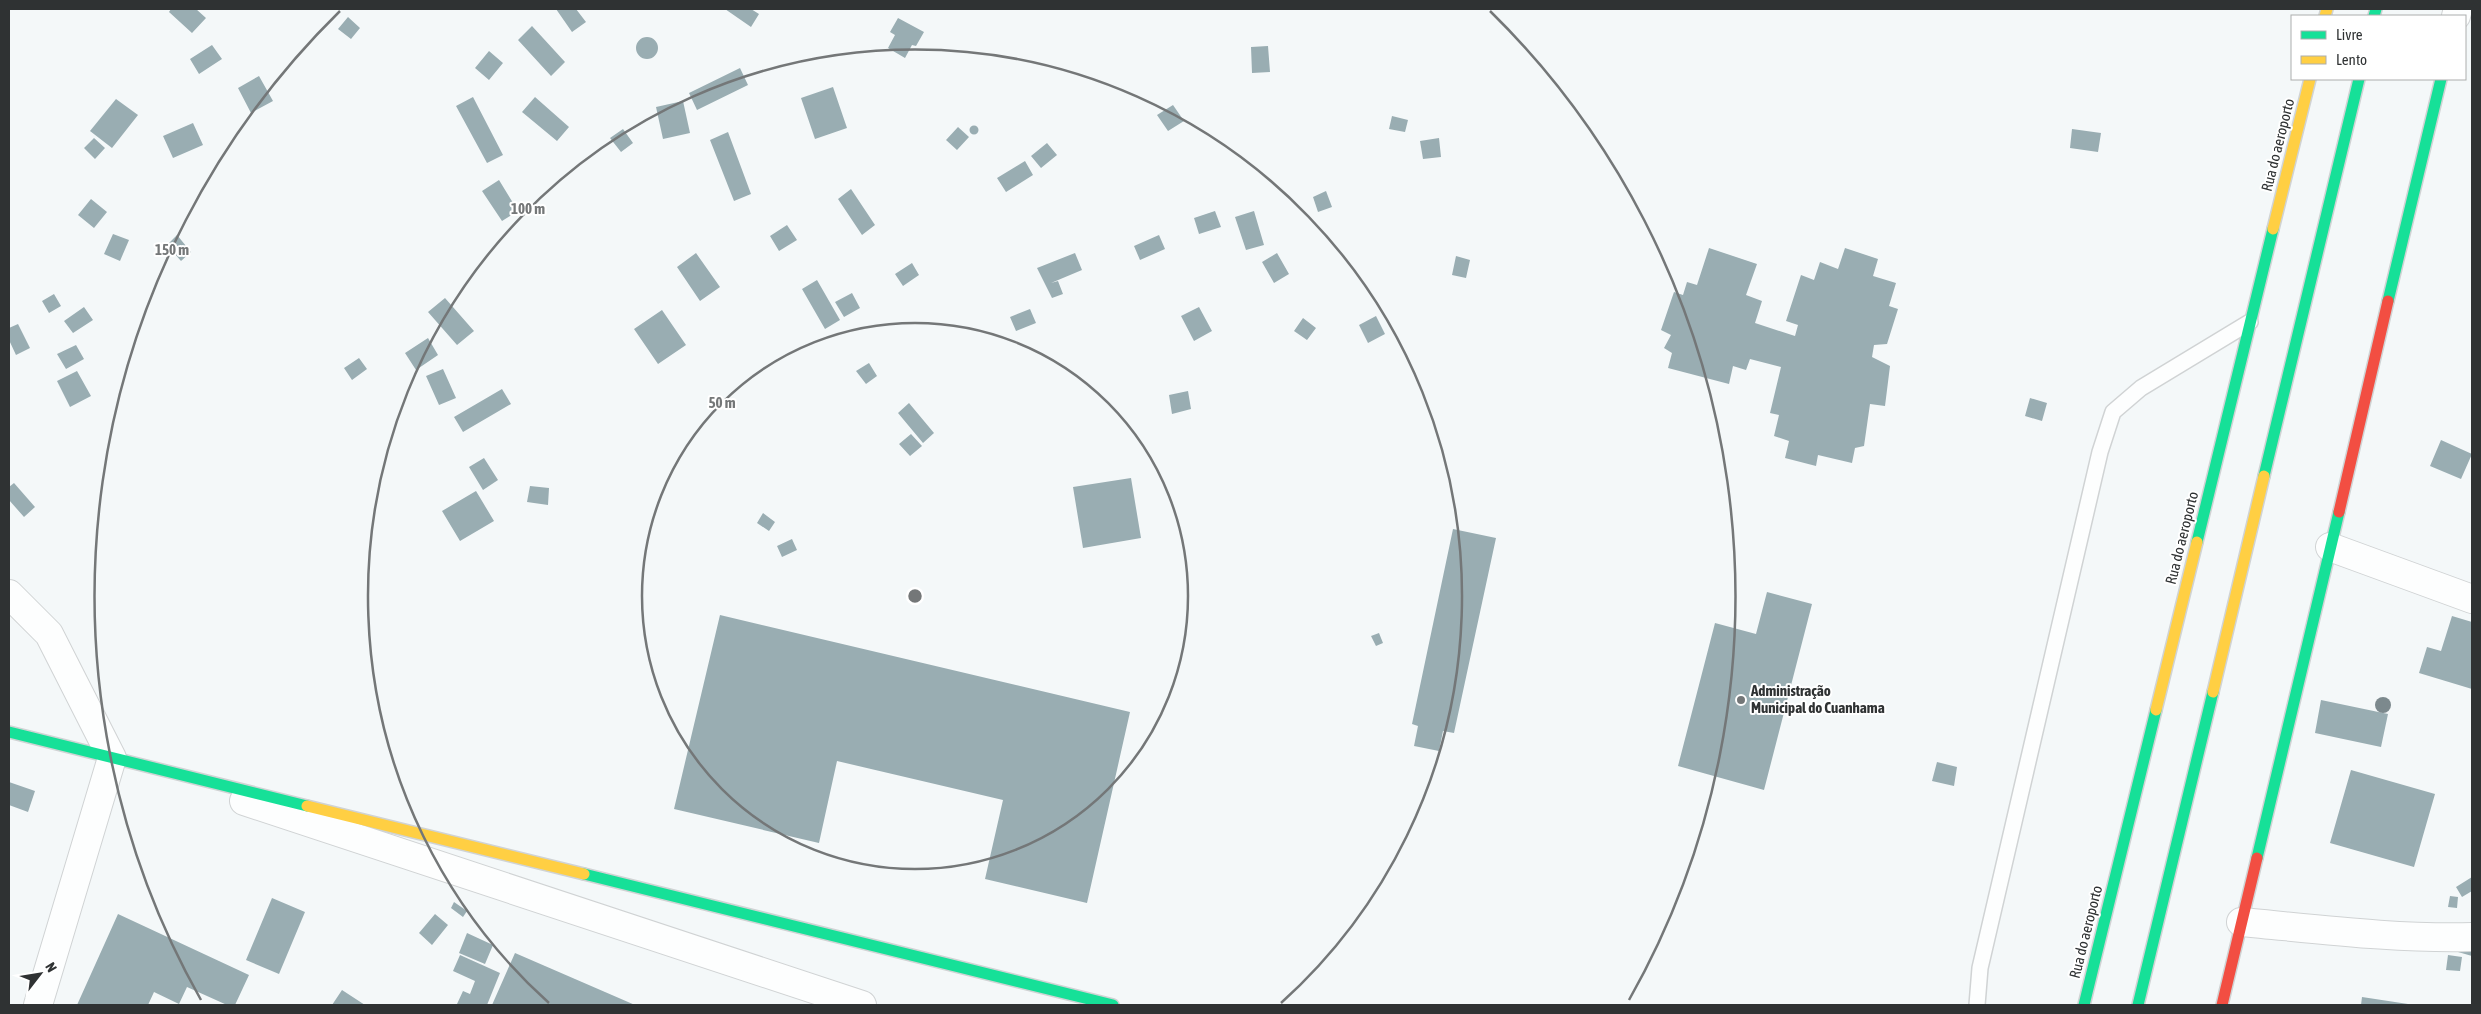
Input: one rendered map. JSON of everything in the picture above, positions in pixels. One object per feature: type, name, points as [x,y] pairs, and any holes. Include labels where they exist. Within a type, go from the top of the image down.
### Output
[{"type":"street","name":"Rua do aeroporto","points":[[2084,1005],[2310,80]]},
{"type":"street","points":[[2138,1005],[2359,80]]},
{"type":"street","points":[[2222,1005],[2441,80]]},
{"type":"street","points":[[2330,547],[2472,599]]},
{"type":"street","points":[[9,594],[48,634],[112,758],[38,1005]]},
{"type":"street","points":[[9,732],[1113,1005]]},
{"type":"street","points":[[112,758],[824,999],[862,1005]]},
{"type":"street","points":[[2241,922],[2379,935],[2440,938],[2472,937]]},
{"type":"lane","points":[[1977,1005],[1985,949],[2100,452],[2113,412],[2141,388],[2250,322]]},
{"type":"building","points":[[171,9],[196,9],[206,18],[192,33],[169,12]]},
{"type":"building","points":[[556,9],[576,9],[586,22],[572,32]]},
{"type":"building","points":[[725,9],[751,9],[759,14],[751,27]]},
{"type":"building","points":[[348,17],[360,28],[351,39],[338,29]]},
{"type":"building","points":[[898,18],[924,32],[916,46],[912,45],[905,58],[888,48],[895,35],[890,32]]},
{"type":"building","points":[[532,26],[565,62],[551,76],[518,40]]},
{"type":"building","points":[[647,37],[655,40],[658,48],[655,56],[647,59],[639,56],[636,48],[639,40]]},
{"type":"building","points":[[212,45],[222,59],[199,74],[190,59]]},
{"type":"building","points":[[1268,46],[1270,72],[1252,73],[1251,47]]},
{"type":"building","points":[[489,51],[503,63],[489,80],[475,68]]},
{"type":"building","points":[[740,68],[748,85],[697,110],[689,93]]},
{"type":"building","points":[[259,76],[273,101],[251,113],[238,88]]},
{"type":"building","points":[[833,87],[847,128],[815,139],[801,98]]},
{"type":"building","points":[[473,97],[503,155],[487,163],[456,106]]},
{"type":"building","points":[[535,97],[569,127],[557,141],[522,112]]},
{"type":"building","points":[[116,99],[138,115],[112,148],[90,131]]},
{"type":"building","points":[[683,101],[690,133],[663,139],[656,107]]},
{"type":"building","points":[[1173,105],[1184,121],[1168,131],[1157,115]]},
{"type":"building","points":[[1392,116],[1408,120],[1405,132],[1389,129]]},
{"type":"building","points":[[193,123],[203,145],[173,158],[163,136]]},
{"type":"building","points":[[974,126],[978,130],[974,134],[970,130]]},
{"type":"building","points":[[958,127],[969,137],[957,150],[946,140]]},
{"type":"building","points":[[623,129],[633,143],[621,152],[610,138]]},
{"type":"building","points":[[2072,129],[2101,133],[2098,152],[2070,148]]},
{"type":"building","points":[[728,132],[751,194],[734,201],[710,140]]},
{"type":"building","points":[[94,138],[105,148],[95,159],[84,148]]},
{"type":"building","points":[[1439,138],[1441,157],[1423,159],[1420,141]]},
{"type":"building","points":[[1047,143],[1057,155],[1041,168],[1031,156]]},
{"type":"building","points":[[1025,161],[1033,175],[1006,192],[997,178]]},
{"type":"building","points":[[499,180],[518,211],[502,221],[482,191]]},
{"type":"building","points":[[851,189],[875,225],[862,235],[838,199]]},
{"type":"building","points":[[1326,191],[1332,207],[1318,212],[1313,197]]},
{"type":"building","points":[[91,199],[107,212],[94,228],[78,215]]},
{"type":"building","points":[[1215,211],[1221,227],[1199,234],[1194,218]]},
{"type":"building","points":[[1254,211],[1264,245],[1246,250],[1235,217]]},
{"type":"building","points":[[787,225],[797,240],[779,251],[770,236]]},
{"type":"building","points":[[113,234],[129,240],[120,261],[104,254]]},
{"type":"building","points":[[177,235],[191,252],[181,261],[167,245]]},
{"type":"building","points":[[1159,235],[1165,249],[1140,260],[1134,246]]},
{"type":"building","points":[[1709,248],[1757,264],[1746,295],[1762,301],[1755,323],[1795,336],[1798,325],[1786,321],[1801,275],[1814,280],[1820,262],[1838,269],[1845,248],[1878,259],[1873,276],[1896,283],[1889,306],[1898,309],[1887,344],[1874,345],[1872,357],[1890,366],[1885,406],[1870,404],[1864,446],[1855,448],[1852,463],[1818,455],[1816,466],[1785,458],[1789,441],[1774,436],[1779,415],[1770,413],[1781,367],[1750,359],[1746,370],[1733,366],[1729,384],[1668,368],[1672,353],[1664,348],[1671,335],[1661,330],[1674,292],[1683,295],[1687,282],[1697,285]]},
{"type":"building","points":[[696,253],[720,287],[700,301],[677,267]]},
{"type":"building","points":[[1075,253],[1082,270],[1051,283],[1058,281],[1063,294],[1052,298],[1037,268]]},
{"type":"building","points":[[1277,253],[1289,274],[1274,283],[1262,262]]},
{"type":"building","points":[[1456,256],[1470,260],[1466,278],[1452,275]]},
{"type":"building","points":[[912,263],[919,275],[903,286],[895,274]]},
{"type":"building","points":[[817,280],[840,320],[825,329],[802,289]]},
{"type":"building","points":[[852,293],[860,308],[844,317],[835,302]]},
{"type":"building","points":[[54,294],[61,306],[49,313],[42,301]]},
{"type":"building","points":[[445,298],[474,331],[457,345],[428,312]]},
{"type":"building","points":[[84,307],[93,320],[73,333],[64,321]]},
{"type":"building","points":[[1199,307],[1212,331],[1194,341],[1181,316]]},
{"type":"building","points":[[1030,309],[1036,323],[1016,331],[1010,317]]},
{"type":"building","points":[[662,310],[686,345],[658,364],[634,329]]},
{"type":"building","points":[[1376,316],[1385,334],[1368,343],[1359,325]]},
{"type":"building","points":[[1303,318],[1316,328],[1307,340],[1294,331]]},
{"type":"building","points":[[18,324],[30,348],[16,355],[9,340],[9,328]]},
{"type":"building","points":[[428,338],[438,355],[416,370],[405,353]]},
{"type":"building","points":[[76,345],[84,359],[66,369],[57,354]]},
{"type":"building","points":[[359,358],[367,369],[352,380],[344,368]]},
{"type":"building","points":[[869,363],[877,376],[866,384],[856,371]]},
{"type":"building","points":[[443,369],[456,398],[439,405],[426,376]]},
{"type":"building","points":[[77,371],[91,396],[70,407],[57,381]]},
{"type":"building","points":[[502,389],[511,404],[463,432],[454,417]]},
{"type":"building","points":[[1188,391],[1191,409],[1172,414],[1169,395]]},
{"type":"building","points":[[2030,398],[2047,403],[2042,421],[2025,416]]},
{"type":"building","points":[[909,403],[934,433],[923,443],[898,413]]},
{"type":"building","points":[[911,434],[922,446],[910,456],[899,444]]},
{"type":"building","points":[[2441,440],[2472,454],[2461,479],[2430,466]]},
{"type":"building","points":[[484,458],[498,480],[483,490],[469,467]]},
{"type":"building","points":[[1131,478],[1141,538],[1083,548],[1073,487]]},
{"type":"building","points":[[14,483],[35,507],[24,517],[9,500],[9,487]]},
{"type":"building","points":[[530,486],[549,488],[548,505],[527,502]]},
{"type":"building","points":[[476,491],[494,521],[460,541],[442,511]]},
{"type":"building","points":[[763,513],[775,522],[769,531],[757,523]]},
{"type":"building","points":[[1453,529],[1496,538],[1454,733],[1443,731],[1439,751],[1414,746],[1418,726],[1412,724]]},
{"type":"building","points":[[792,539],[797,550],[782,557],[777,546]]},
{"type":"building","name":"Administração Municipal do Cuanhama","points":[[1767,592],[1812,604],[1764,790],[1678,766],[1715,623],[1756,634]]},
{"type":"building","points":[[720,615],[1130,712],[1087,903],[985,879],[1003,800],[837,761],[819,843],[674,809]]},
{"type":"building","points":[[2452,616],[2472,622],[2472,689],[2419,673],[2427,647],[2441,651]]},
{"type":"building","points":[[1379,633],[1383,643],[1376,646],[1371,636]]},
{"type":"building","points":[[2321,700],[2388,714],[2381,747],[2315,733]]},
{"type":"building","points":[[1937,762],[1957,767],[1954,786],[1932,781]]},
{"type":"building","points":[[2351,770],[2435,794],[2414,867],[2330,843]]},
{"type":"building","points":[[9,782],[35,791],[28,812],[9,805]]},
{"type":"building","points":[[2472,877],[2472,891],[2462,897],[2456,887]]},
{"type":"building","points":[[2450,896],[2458,897],[2457,908],[2448,907]]},
{"type":"building","points":[[272,898],[305,912],[279,974],[246,960]]},
{"type":"building","points":[[454,902],[467,911],[463,917],[451,908]]},
{"type":"building","points":[[118,914],[249,975],[235,1005],[227,1005],[187,987],[179,1004],[154,992],[148,1005],[77,1005]]},
{"type":"building","points":[[435,914],[448,925],[432,945],[419,933]]},
{"type":"building","points":[[467,933],[493,945],[485,964],[459,953]]},
{"type":"building","points":[[2462,937],[2472,940],[2472,956],[2458,952]]},
{"type":"building","points":[[515,953],[635,1005],[492,1005]]},
{"type":"building","points":[[460,955],[500,973],[487,1005],[457,1004],[463,991],[470,994],[475,981],[453,971]]},
{"type":"building","points":[[2448,955],[2462,957],[2460,971],[2446,970]]},
{"type":"building","points":[[342,990],[365,1005],[332,1005]]},
{"type":"building","points":[[2362,997],[2408,1004],[2408,1005],[2361,1005]]},
{"type":"traffic: fast","points":[[2374,15],[2376,9]]},
{"type":"traffic: fast","points":[[2264,476],[2359,80]]},
{"type":"traffic: fast","points":[[2388,301],[2441,80]]},
{"type":"traffic: fast","points":[[2197,542],[2273,229]]},
{"type":"traffic: fast","points":[[2257,858],[2339,512]]},
{"type":"traffic: fast","points":[[2138,1005],[2213,692]]},
{"type":"traffic: fast","points":[[2084,1005],[2156,710]]},
{"type":"traffic: fast","points":[[9,732],[307,806]]},
{"type":"traffic: fast","points":[[584,874],[1113,1005]]},
{"type":"traffic: slow","points":[[2325,15],[2327,9]]},
{"type":"traffic: slow","points":[[2273,229],[2310,80]]},
{"type":"traffic: slow","points":[[2213,692],[2264,476]]},
{"type":"traffic: slow","points":[[2156,710],[2197,542]]},
{"type":"traffic: slow","points":[[307,806],[584,874]]},
{"type":"traffic: jam","points":[[2339,512],[2388,301]]},
{"type":"traffic: jam","points":[[2222,1005],[2257,858]]},
{"type":"place","name":"Administração Municipal do Cuanhama","points":[[1741,700]]}]
